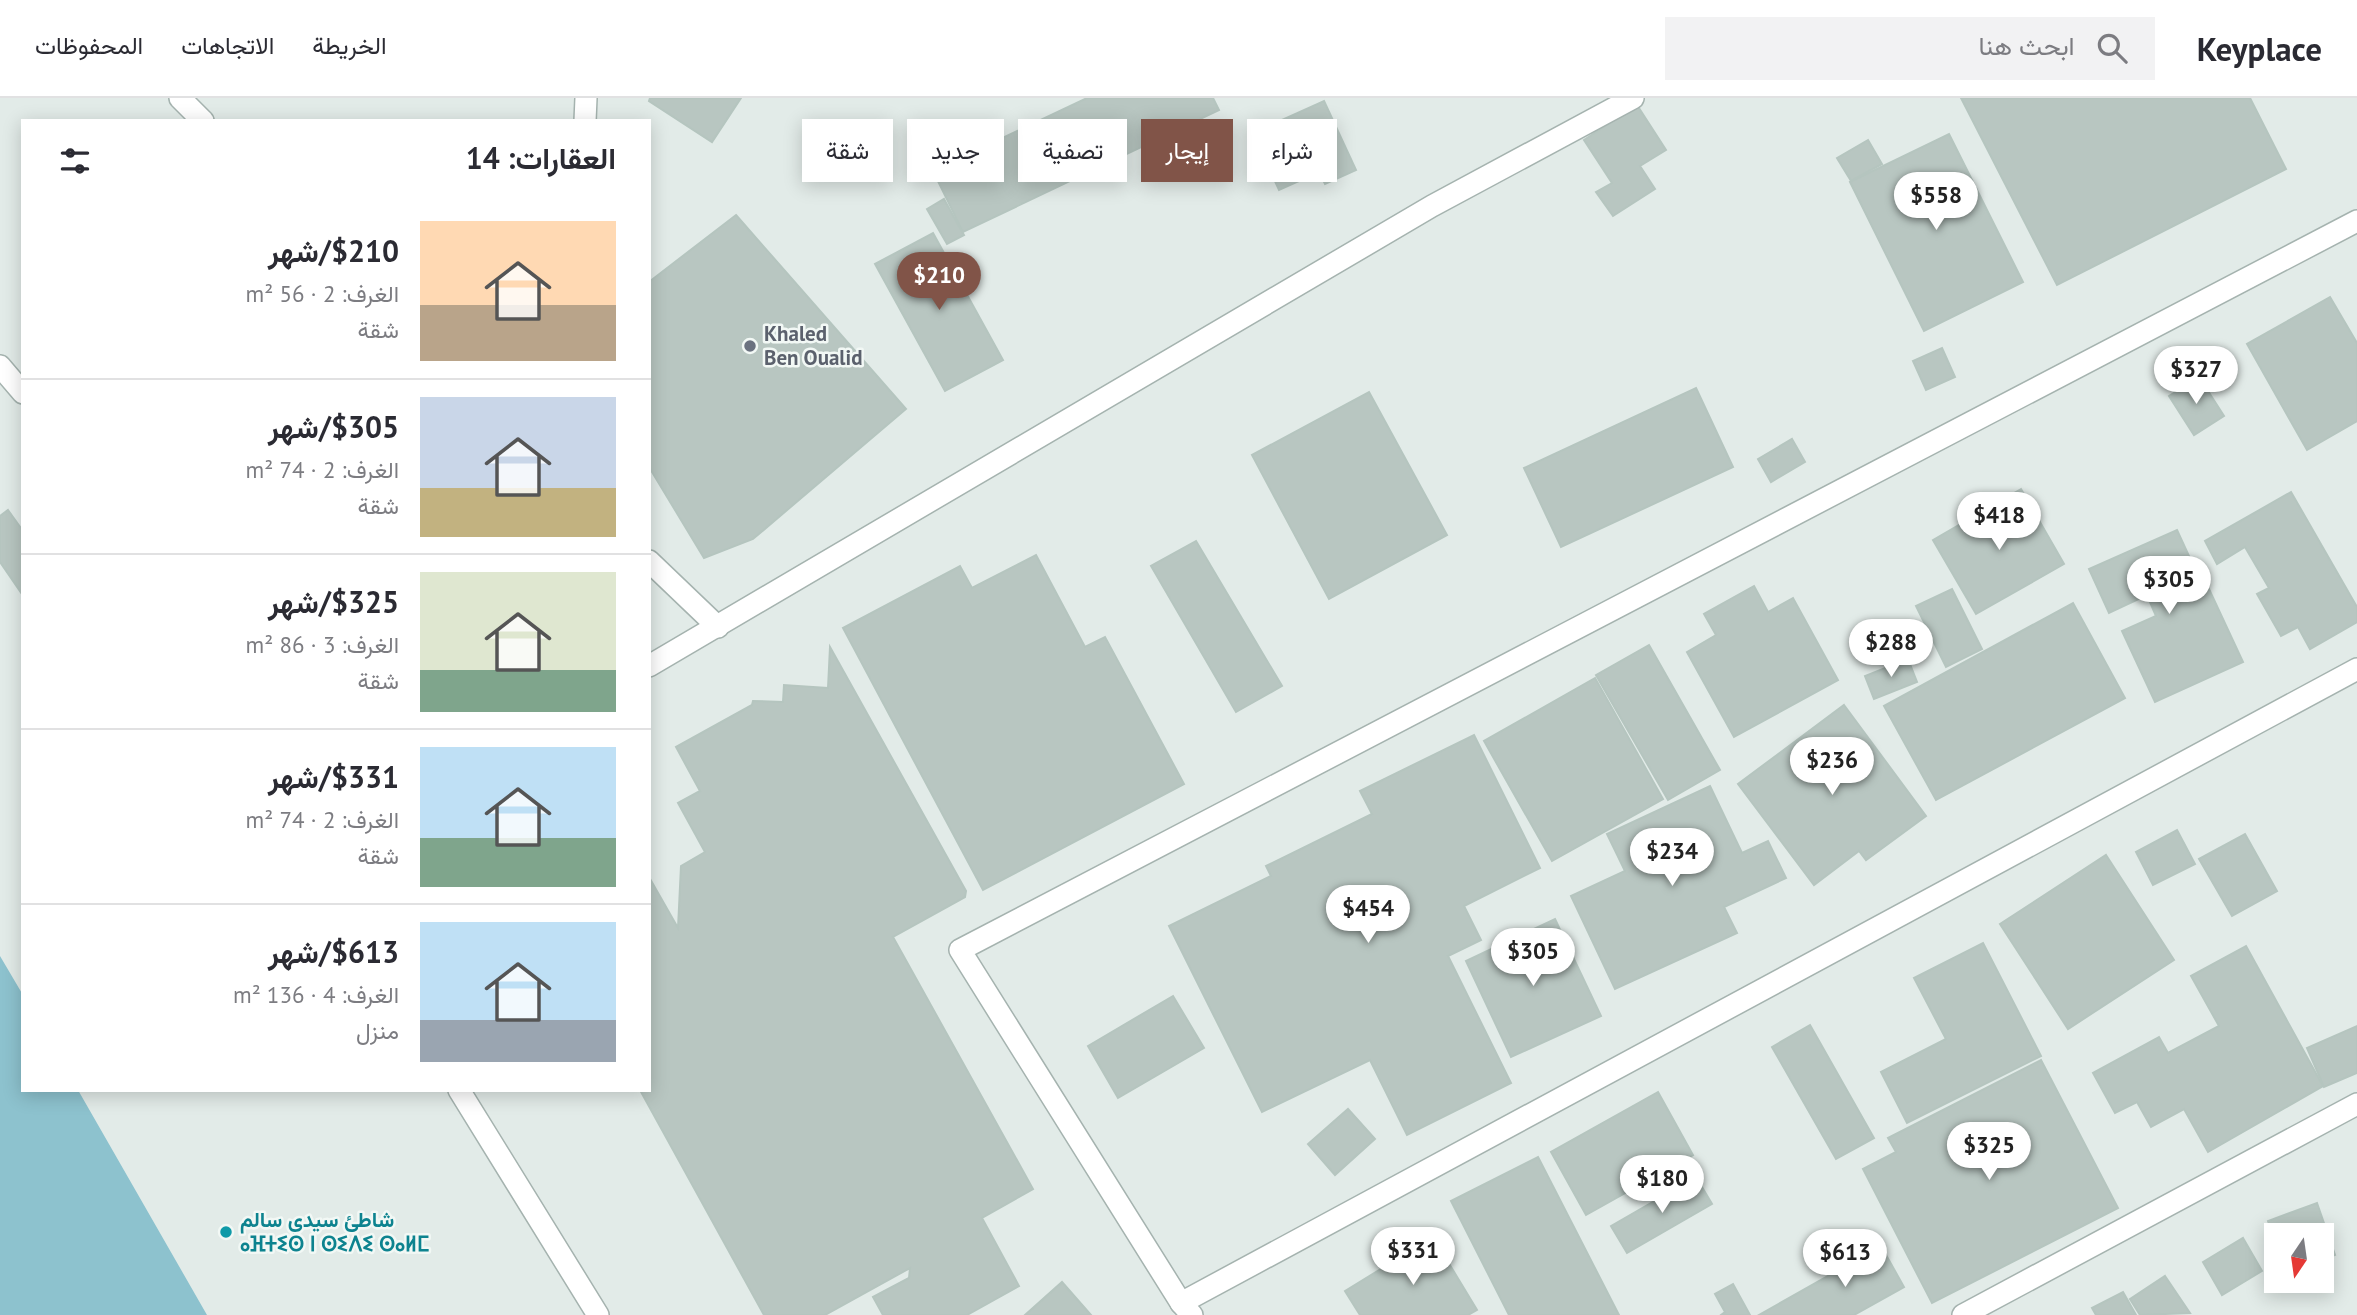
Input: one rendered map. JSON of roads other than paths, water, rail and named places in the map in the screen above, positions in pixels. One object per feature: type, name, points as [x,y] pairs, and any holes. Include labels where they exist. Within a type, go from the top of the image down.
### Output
[{"type":"street","points":[[180,98],[201,119]]},
{"type":"street","points":[[584,119],[586,98]]},
{"type":"street","points":[[651,665],[1432,206],[1633,98]]},
{"type":"street","points":[[2357,220],[960,950],[1187,1309],[2357,669]]},
{"type":"street","points":[[0,366],[21,391]]},
{"type":"street","points":[[651,563],[718,627]]},
{"type":"street","points":[[462,1093],[598,1315]]},
{"type":"street","points":[[1962,1315],[2357,1104]]},
{"type":"water","points":[[0,956],[21,992],[21,1092],[79,1092],[207,1315],[0,1315]]},
{"type":"place","name":"Khaled Ben Oualid","points":[[750,346]]},
{"type":"place","name":"شاطئ سيدي سالم ⴰⴼⵜⵉⵙ ⵏ ⵙⵉⴷⵉ ⵙⴰⵍⵎ","points":[[226,1232]]}]
